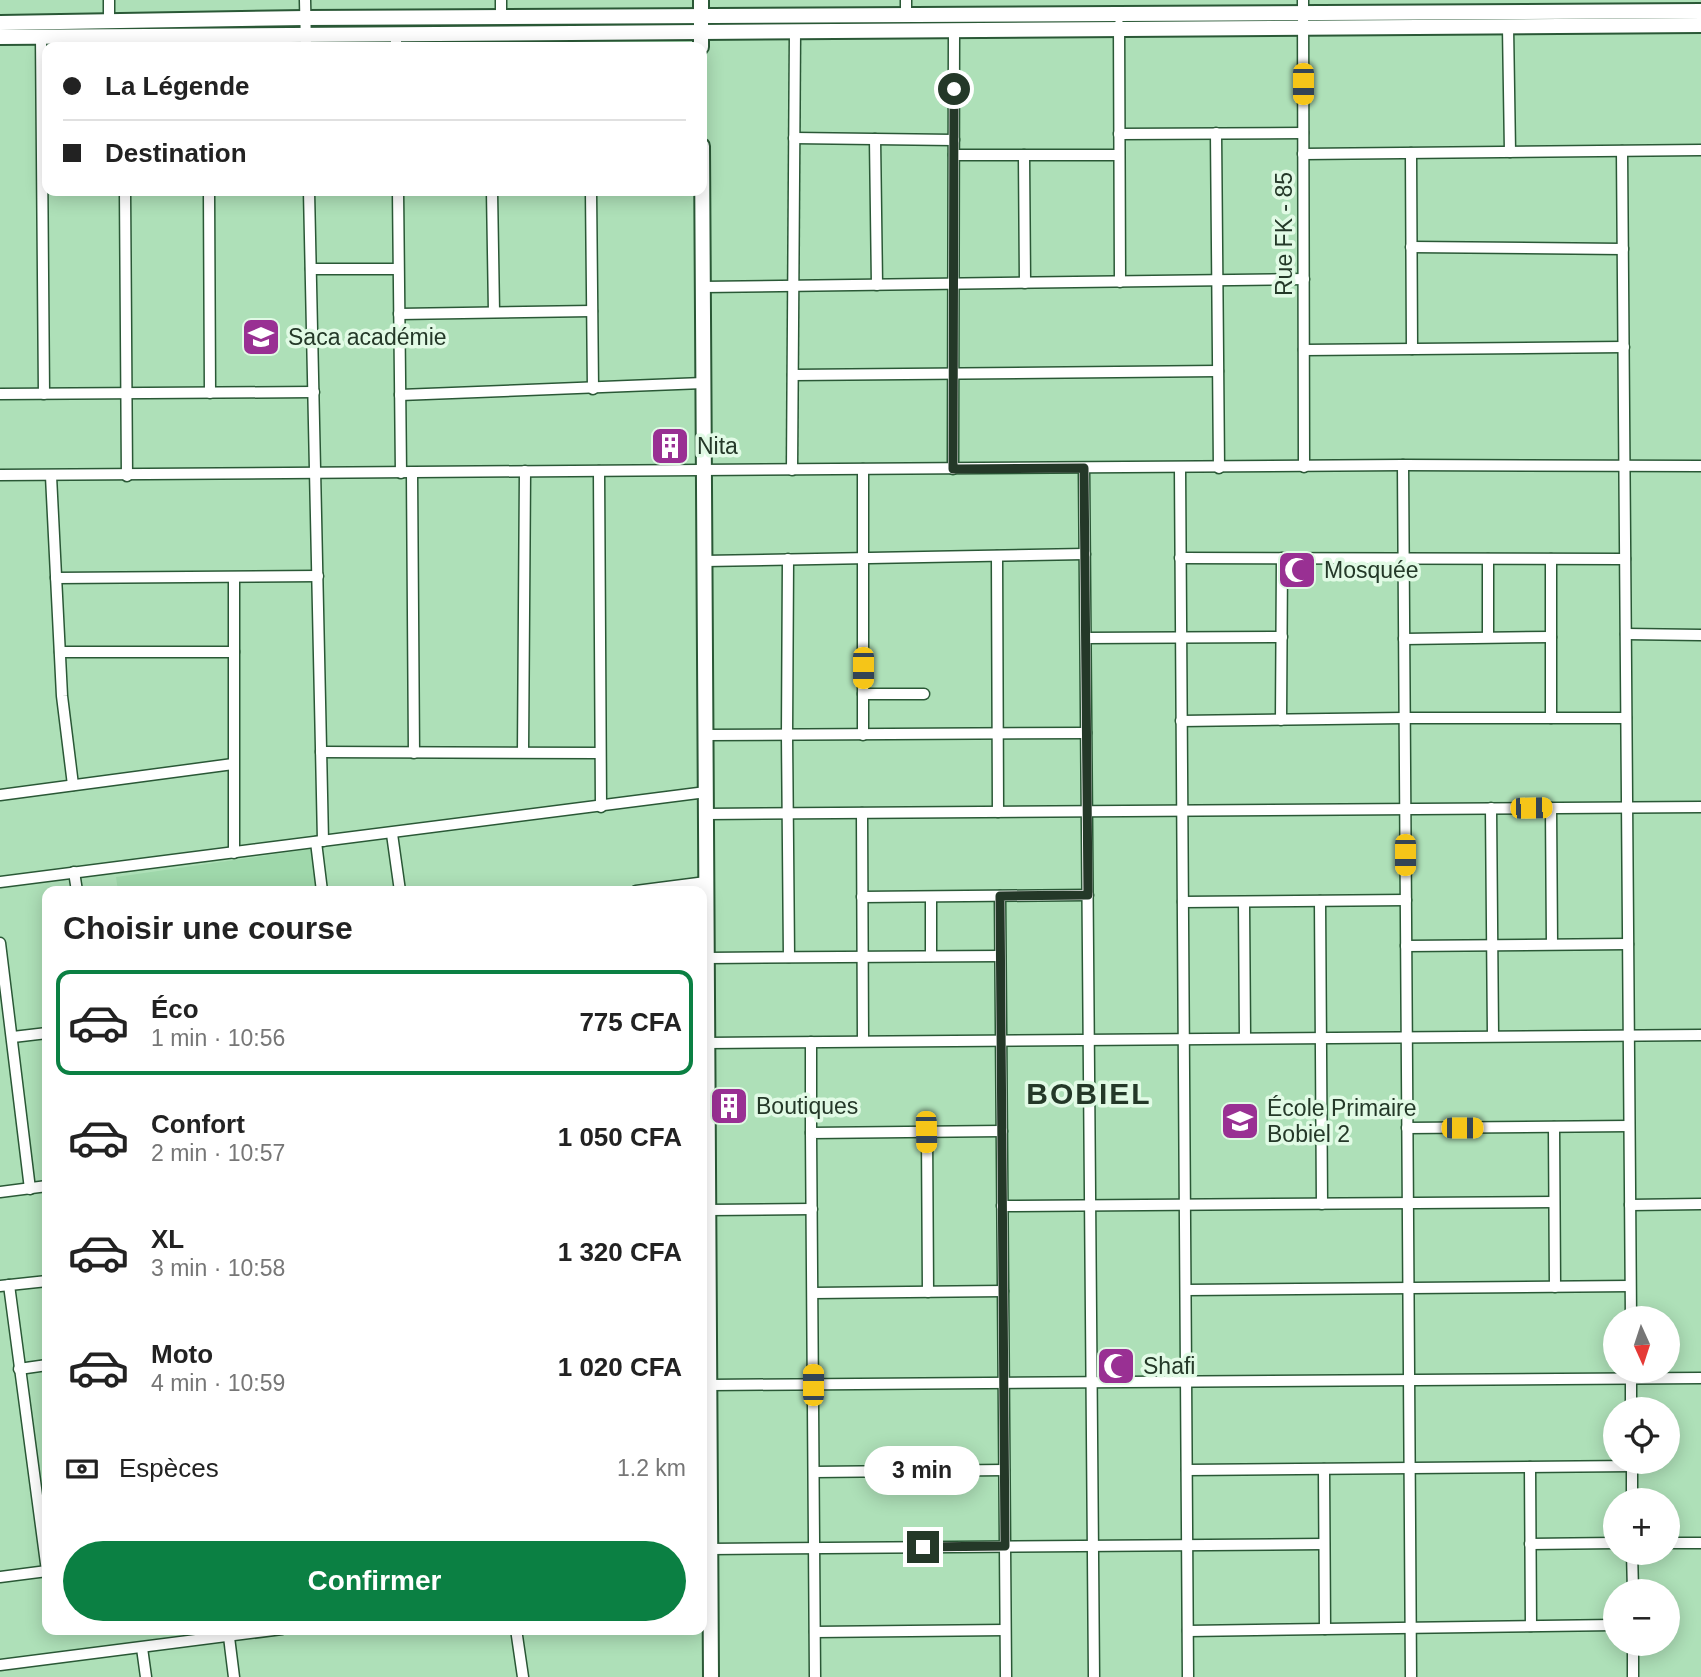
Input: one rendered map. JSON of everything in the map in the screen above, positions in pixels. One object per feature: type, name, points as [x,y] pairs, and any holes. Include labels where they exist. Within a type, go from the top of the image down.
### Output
[{"type":"main road","points":[[701,0],[701,40]]},
{"type":"main road","points":[[0,23],[306,18],[906,16],[1110,9],[1400,6],[1701,11]]},
{"type":"main road","points":[[0,37],[306,41],[701,40],[795,32],[1701,25]]},
{"type":"main road","points":[[702,196],[706,886]]},
{"type":"main road","points":[[707,958],[707,1042]]},
{"type":"main road","points":[[707,1176],[707,1242]]},
{"type":"main road","points":[[707,1346],[707,1450]]},
{"type":"main road","points":[[707,1500],[710,1549],[707,1571]]},
{"type":"main road","points":[[707,1598],[711,1677]]},
{"type":"street","points":[[109,0],[109,21]]},
{"type":"street","points":[[305,0],[306,41]]},
{"type":"street","points":[[501,0],[501,19]]},
{"type":"street","points":[[906,0],[906,16]]},
{"type":"street","name":"Rue FK - 85","points":[[1303,7],[1304,467]]},
{"type":"street","points":[[1110,9],[1119,29],[1120,282]]},
{"type":"street","points":[[1508,27],[1510,152]]},
{"type":"street","points":[[792,470],[795,32]]},
{"type":"street","points":[[953,469],[954,32]]},
{"type":"street","points":[[41,37],[42,66]]},
{"type":"street","points":[[1119,134],[1303,132]]},
{"type":"street","points":[[1216,133],[1219,468]]},
{"type":"street","points":[[794,138],[954,140]]},
{"type":"street","points":[[875,139],[877,285]]},
{"type":"street","points":[[1303,154],[1701,150]]},
{"type":"street","points":[[1622,151],[1631,1306]]},
{"type":"street","points":[[1411,153],[1412,349]]},
{"type":"street","points":[[954,155],[1119,155]]},
{"type":"street","points":[[1024,155],[1025,283]]},
{"type":"street","points":[[44,394],[45,196]]},
{"type":"street","points":[[125,196],[127,476]]},
{"type":"street","points":[[209,196],[210,393]]},
{"type":"street","points":[[309,196],[322,886]]},
{"type":"street","points":[[398,196],[401,473]]},
{"type":"street","points":[[492,196],[494,312]]},
{"type":"street","points":[[591,196],[593,389]]},
{"type":"street","points":[[1411,247],[1623,249]]},
{"type":"street","points":[[311,269],[398,269]]},
{"type":"street","points":[[702,287],[1304,279]]},
{"type":"street","points":[[399,314],[592,311]]},
{"type":"street","points":[[1304,350],[1624,347]]},
{"type":"street","points":[[793,375],[1218,371]]},
{"type":"street","points":[[400,395],[703,383]]},
{"type":"street","points":[[0,394],[314,392]]},
{"type":"street","points":[[1402,465],[1411,1677]]},
{"type":"street","points":[[0,475],[315,475],[704,468],[792,470],[1402,465],[1701,466]]},
{"type":"street","points":[[1084,468],[1094,1677]]},
{"type":"street","points":[[1180,468],[1188,1677]]},
{"type":"street","points":[[863,469],[863,735]]},
{"type":"street","points":[[523,752],[526,471]]},
{"type":"street","points":[[599,471],[601,807]]},
{"type":"street","points":[[412,473],[414,753]]},
{"type":"street","points":[[51,476],[62,695],[73,785]]},
{"type":"street","points":[[704,561],[1085,554]]},
{"type":"street","points":[[997,556],[998,812]]},
{"type":"street","points":[[1180,558],[1625,559]]},
{"type":"street","points":[[1281,720],[1282,558]]},
{"type":"street","points":[[788,559],[789,957]]},
{"type":"street","points":[[1488,559],[1488,637]]},
{"type":"street","points":[[1551,559],[1551,718]]},
{"type":"street","points":[[56,578],[318,576]]},
{"type":"street","points":[[234,578],[234,853]]},
{"type":"street","points":[[1626,634],[1701,635]]},
{"type":"street","points":[[1086,638],[1282,636]]},
{"type":"street","points":[[1404,639],[1551,636]]},
{"type":"street","points":[[60,652],[234,652]]},
{"type":"street","points":[[863,694],[924,694]]},
{"type":"street","points":[[1181,721],[1626,718]]},
{"type":"street","points":[[705,735],[1086,733]]},
{"type":"street","points":[[321,752],[600,753]]},
{"type":"street","points":[[0,795],[233,764]]},
{"type":"street","points":[[0,882],[706,792]]},
{"type":"street","points":[[706,814],[1701,807]]},
{"type":"street","points":[[1491,808],[1493,1036]]},
{"type":"street","points":[[1551,808],[1552,944]]},
{"type":"street","points":[[862,813],[863,1041]]},
{"type":"street","points":[[392,834],[399,886]]},
{"type":"street","points":[[75,872],[76,886]]},
{"type":"street","points":[[675,886],[706,882]]},
{"type":"street","points":[[862,897],[1088,895]]},
{"type":"street","points":[[1000,896],[1006,1677]]},
{"type":"street","points":[[930,897],[931,956]]},
{"type":"street","points":[[1183,902],[1406,900]]},
{"type":"street","points":[[1320,901],[1322,1204]]},
{"type":"street","points":[[1244,902],[1245,1038]]},
{"type":"street","points":[[0,943],[30,1189]]},
{"type":"street","points":[[1406,946],[1628,944]]},
{"type":"street","points":[[707,958],[1000,956]]},
{"type":"street","points":[[13,1037],[42,1034]]},
{"type":"street","points":[[707,1042],[1701,1035]]},
{"type":"street","points":[[811,1042],[816,1677]]},
{"type":"street","points":[[1407,1128],[1629,1126]]},
{"type":"street","points":[[1554,1127],[1555,1287]]},
{"type":"street","points":[[811,1133],[1002,1131]]},
{"type":"street","points":[[926,1132],[928,1292]]},
{"type":"street","points":[[0,1192],[42,1187]]},
{"type":"street","points":[[1002,1206],[1554,1202]]},
{"type":"street","points":[[1630,1205],[1701,1204]]},
{"type":"street","points":[[708,1210],[812,1209]]},
{"type":"street","points":[[42,1281],[5,1286],[42,1494]]},
{"type":"street","points":[[1186,1290],[1630,1286]]},
{"type":"street","points":[[813,1293],[1003,1291]]},
{"type":"street","points":[[19,1369],[42,1366]]},
{"type":"street","points":[[709,1385],[1409,1380],[1603,1375]]},
{"type":"street","points":[[1680,1377],[1701,1378]]},
{"type":"street","points":[[1187,1470],[1603,1465]]},
{"type":"street","points":[[1530,1467],[1531,1626]]},
{"type":"street","points":[[1324,1469],[1325,1629]]},
{"type":"street","points":[[814,1472],[1004,1470]]},
{"type":"street","points":[[1530,1544],[1603,1543]]},
{"type":"street","points":[[1680,1543],[1701,1543]]},
{"type":"street","points":[[710,1549],[1324,1544]]},
{"type":"street","points":[[0,1577],[42,1572]]},
{"type":"street","points":[[1188,1631],[1603,1625]]},
{"type":"street","points":[[815,1632],[1005,1630]]},
{"type":"street","points":[[0,1665],[238,1635]]},
{"type":"street","points":[[517,1635],[523,1677]]},
{"type":"street","points":[[229,1637],[234,1677]]},
{"type":"street","points":[[142,1648],[146,1677]]},
{"type":"street","points":[[1633,1656],[1633,1677]]},
{"type":"shaded area","points":[[311,849],[315,886],[117,886],[116,877]]},
{"type":"place","name":"Saca académie","points":[[261,337]]},
{"type":"place","name":"Nita","points":[[670,446]]},
{"type":"place","name":"Mosquée","points":[[1297,570]]},
{"type":"place","name":"Boutiques","points":[[729,1106]]},
{"type":"place","name":"École Primaire Bobiel 2","points":[[1240,1121]]},
{"type":"place","name":"Shafi","points":[[1116,1366]]},
{"type":"district","name":"BOBIEL","points":[[1089,1094]]},
{"type":"route","points":[[923,1547],[1005,1546],[1000,896],[1088,895],[1084,468],[953,469],[954,89]]}]
